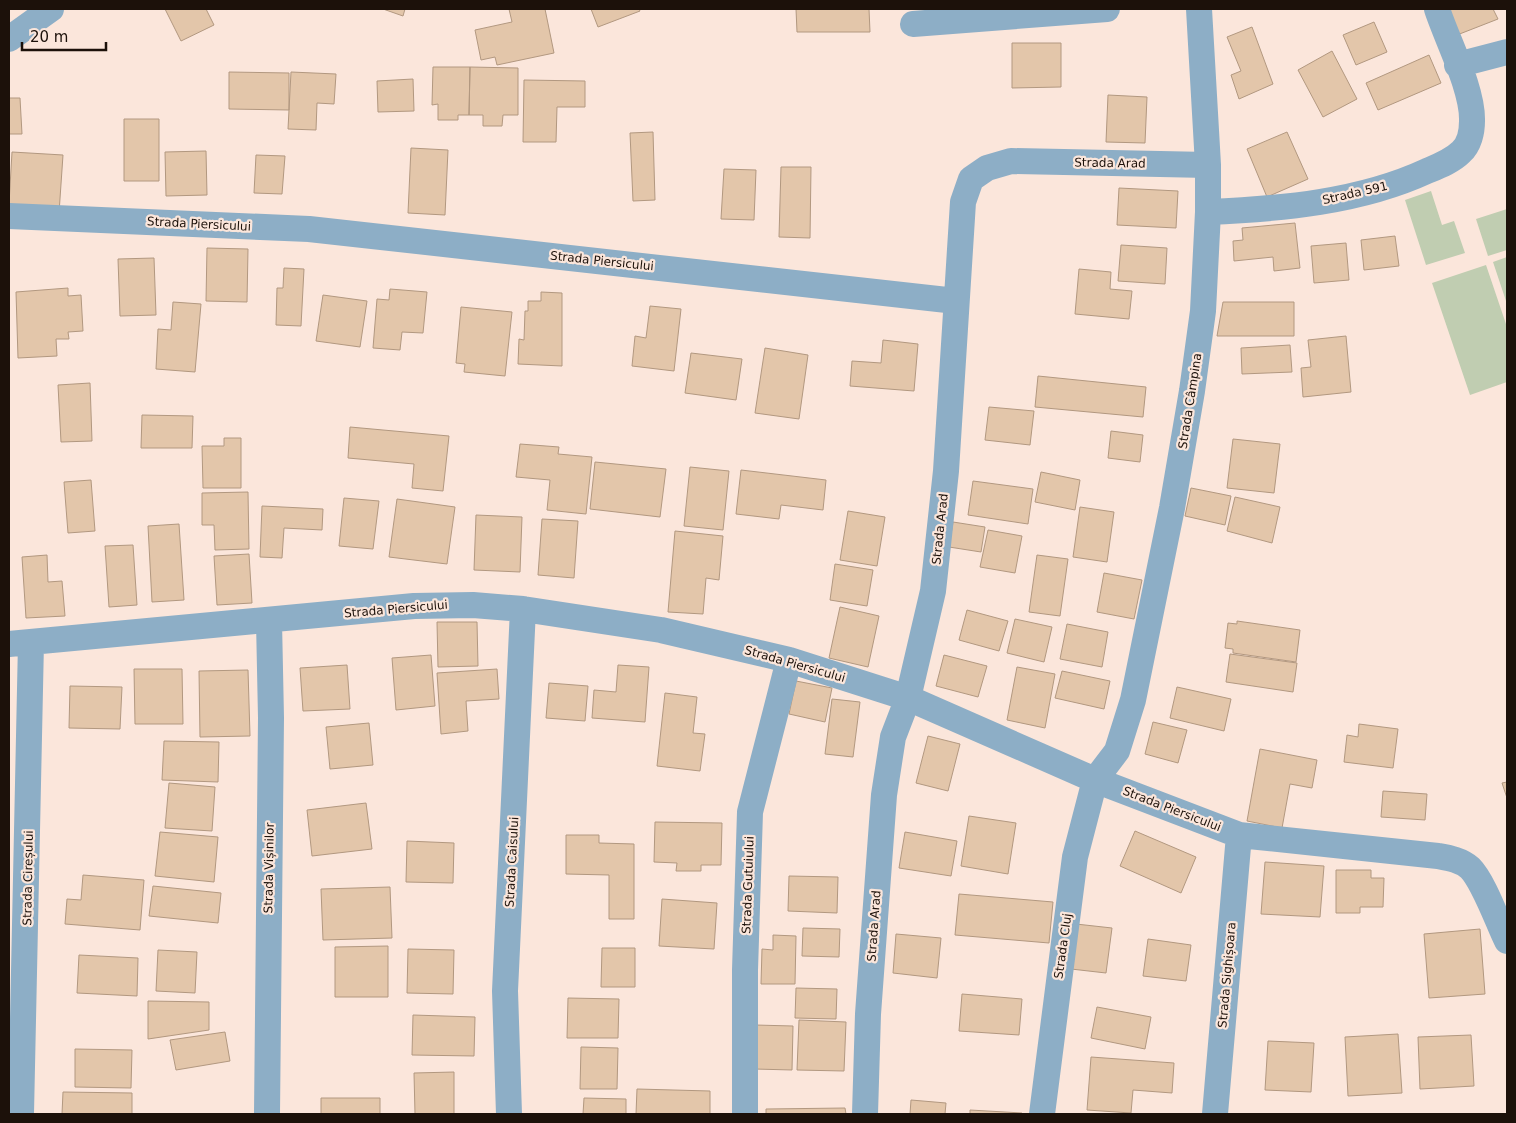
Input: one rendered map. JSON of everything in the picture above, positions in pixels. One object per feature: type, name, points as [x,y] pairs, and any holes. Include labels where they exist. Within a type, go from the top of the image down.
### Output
[{"type":"street","points":[[9,39],[51,9]]},
{"type":"street","points":[[913,24],[1107,9]]},
{"type":"street","name":"Strada Câmpina","points":[[1095,780],[1117,751],[1133,700],[1168,527],[1192,391],[1203,311],[1208,212],[1208,165],[1199,9]]},
{"type":"street","points":[[1437,9],[1457,66],[1507,52]]},
{"type":"street","name":"Strada 591","points":[[1208,212],[1299,205],[1359,193],[1411,178],[1446,162],[1460,153],[1469,143],[1472,121],[1467,93],[1457,66]]},
{"type":"street","name":"Strada Arad","points":[[865,1114],[868,1014],[882,812],[894,737],[908,698],[933,591],[946,471],[963,202],[971,179],[987,168],[1011,161],[1208,165]]},
{"type":"street","name":"Strada Piersicului","points":[[9,216],[309,229],[956,300]]},
{"type":"street","name":"Strada Piersicului","points":[[20,643],[446,605],[523,609],[661,630],[789,660],[908,698],[1095,780],[1239,835],[1438,856],[1458,860],[1470,868],[1477,878],[1507,941]]},
{"type":"street","name":"Strada Caisului","points":[[509,1114],[505,991],[523,609]]},
{"type":"street","name":"Strada Vișinilor","points":[[267,1114],[271,728],[270,621]]},
{"type":"street","name":"Strada Cireșului","points":[[20,643],[30,778],[21,1114]]},
{"type":"street","name":"Strada Gutuiului","points":[[745,1114],[750,812],[789,660]]},
{"type":"street","name":"Strada Cluj","points":[[1042,1114],[1075,857],[1095,780]]},
{"type":"street","name":"Strada Sighișoara","points":[[1215,1114],[1239,835]]},
{"type":"green space","points":[[1431,191],[1442,225],[1454,221],[1465,253],[1426,265],[1405,200]]},
{"type":"green space","points":[[1507,209],[1507,250],[1488,256],[1476,219]]},
{"type":"green space","points":[[1507,257],[1507,304],[1493,262]]},
{"type":"green space","points":[[1486,265],[1507,327],[1507,382],[1470,395],[1432,283]]},
{"type":"building","points":[[165,9],[206,9],[214,25],[181,41]]},
{"type":"building","points":[[383,9],[405,9],[403,16]]},
{"type":"building","points":[[509,9],[545,9],[554,53],[497,65],[495,57],[481,60],[475,30],[512,22]]},
{"type":"building","points":[[591,9],[639,9],[640,11],[598,27]]},
{"type":"building","points":[[796,9],[869,9],[870,32],[797,32]]},
{"type":"building","points":[[1446,9],[1493,9],[1498,19],[1457,35]]},
{"type":"building","points":[[1374,22],[1387,52],[1356,65],[1343,35]]},
{"type":"building","points":[[1252,27],[1273,84],[1239,99],[1231,75],[1241,71],[1227,37]]},
{"type":"building","points":[[1012,43],[1061,43],[1061,87],[1012,88]]},
{"type":"building","points":[[1332,51],[1357,99],[1323,117],[1298,70]]},
{"type":"building","points":[[1429,55],[1441,83],[1378,110],[1366,83]]},
{"type":"building","points":[[433,67],[470,67],[469,115],[458,115],[458,120],[438,120],[438,104],[432,105]]},
{"type":"building","points":[[470,67],[518,68],[518,115],[503,115],[502,126],[483,126],[483,115],[469,115]]},
{"type":"building","points":[[229,72],[289,73],[289,110],[229,109]]},
{"type":"building","points":[[291,72],[336,74],[334,104],[317,103],[316,130],[288,129]]},
{"type":"building","points":[[413,79],[414,111],[378,112],[377,81]]},
{"type":"building","points":[[524,80],[585,81],[585,107],[557,107],[556,142],[523,142]]},
{"type":"building","points":[[1108,95],[1147,97],[1145,143],[1106,142]]},
{"type":"building","points":[[9,98],[20,98],[22,134],[9,134]]},
{"type":"building","points":[[124,119],[159,119],[159,181],[124,181]]},
{"type":"building","points":[[653,132],[655,200],[633,201],[630,133]]},
{"type":"building","points":[[1287,132],[1308,179],[1267,197],[1247,149]]},
{"type":"building","points":[[411,148],[448,150],[445,215],[408,213]]},
{"type":"building","points":[[206,151],[207,195],[166,196],[165,152]]},
{"type":"building","points":[[12,152],[63,155],[59,213],[9,204]]},
{"type":"building","points":[[256,155],[285,156],[282,194],[254,193]]},
{"type":"building","points":[[781,167],[811,167],[810,238],[779,237]]},
{"type":"building","points":[[724,169],[756,170],[754,220],[721,219]]},
{"type":"building","points":[[1119,188],[1178,191],[1176,228],[1117,225]]},
{"type":"building","points":[[1295,223],[1300,268],[1274,271],[1273,257],[1234,261],[1233,241],[1243,240],[1242,228]]},
{"type":"building","points":[[1395,236],[1399,266],[1364,270],[1361,240]]},
{"type":"building","points":[[1346,243],[1349,280],[1314,283],[1311,246]]},
{"type":"building","points":[[1121,245],[1167,248],[1165,284],[1118,281]]},
{"type":"building","points":[[207,248],[248,249],[247,302],[206,301]]},
{"type":"building","points":[[154,258],[156,315],[120,316],[118,259]]},
{"type":"building","points":[[284,268],[304,269],[301,326],[276,325],[277,288],[283,288]]},
{"type":"building","points":[[1079,269],[1111,272],[1110,289],[1132,291],[1129,319],[1075,314]]},
{"type":"building","points":[[68,288],[68,296],[81,295],[83,331],[68,332],[69,339],[56,339],[57,356],[18,358],[16,292]]},
{"type":"building","points":[[390,289],[427,292],[423,333],[402,332],[400,350],[373,348],[377,299],[389,300]]},
{"type":"building","points":[[541,292],[562,293],[562,366],[518,364],[519,339],[524,340],[525,311],[528,311],[528,301],[541,301]]},
{"type":"building","points":[[323,295],[367,301],[360,347],[316,341]]},
{"type":"building","points":[[173,302],[201,304],[195,372],[156,369],[158,329],[171,330]]},
{"type":"building","points":[[1223,302],[1294,302],[1294,336],[1217,336]]},
{"type":"building","points":[[650,306],[681,309],[674,371],[632,366],[635,336],[646,338]]},
{"type":"building","points":[[461,307],[512,312],[505,376],[464,372],[465,364],[456,363]]},
{"type":"building","points":[[1346,336],[1351,392],[1303,397],[1301,368],[1311,367],[1308,340]]},
{"type":"building","points":[[883,340],[918,344],[914,391],[850,386],[852,361],[881,363]]},
{"type":"building","points":[[1290,345],[1292,372],[1242,374],[1241,348]]},
{"type":"building","points":[[765,348],[808,355],[799,419],[755,413]]},
{"type":"building","points":[[691,353],[742,359],[736,400],[685,393]]},
{"type":"building","points":[[1038,376],[1146,387],[1143,417],[1035,407]]},
{"type":"building","points":[[90,383],[92,441],[61,442],[58,385]]},
{"type":"building","points":[[989,407],[1034,411],[1030,445],[985,440]]},
{"type":"building","points":[[142,415],[193,416],[192,448],[141,448]]},
{"type":"building","points":[[350,427],[449,436],[443,491],[412,488],[414,464],[348,458]]},
{"type":"building","points":[[1111,431],[1143,435],[1140,462],[1108,458]]},
{"type":"building","points":[[224,438],[241,438],[241,488],[203,488],[202,446],[224,446]]},
{"type":"building","points":[[1233,439],[1280,444],[1274,493],[1227,488]]},
{"type":"building","points":[[520,444],[559,447],[558,454],[592,457],[586,514],[547,510],[550,480],[516,477]]},
{"type":"building","points":[[595,462],[666,469],[660,517],[590,509]]},
{"type":"building","points":[[690,467],[729,471],[723,530],[684,526]]},
{"type":"building","points":[[741,470],[826,480],[823,510],[781,505],[779,519],[736,514]]},
{"type":"building","points":[[1041,472],[1080,480],[1075,510],[1035,502]]},
{"type":"building","points":[[91,480],[95,531],[68,533],[64,482]]},
{"type":"building","points":[[973,481],[1033,489],[1028,524],[968,515]]},
{"type":"building","points":[[1191,488],[1231,496],[1225,525],[1185,516]]},
{"type":"building","points":[[248,492],[249,549],[215,550],[214,525],[202,525],[202,493]]},
{"type":"building","points":[[1235,497],[1280,507],[1272,543],[1227,531]]},
{"type":"building","points":[[344,498],[379,501],[373,549],[339,546]]},
{"type":"building","points":[[397,499],[455,507],[447,564],[389,557]]},
{"type":"building","points":[[262,506],[323,509],[322,530],[284,528],[282,558],[260,557]]},
{"type":"building","points":[[1080,507],[1114,512],[1107,562],[1073,557]]},
{"type":"building","points":[[848,511],[885,517],[877,566],[840,560]]},
{"type":"building","points":[[476,515],[522,517],[520,572],[474,570]]},
{"type":"building","points":[[542,519],[578,521],[574,578],[538,575]]},
{"type":"building","points":[[953,522],[985,527],[981,552],[949,547]]},
{"type":"building","points":[[179,524],[184,600],[152,602],[148,526]]},
{"type":"building","points":[[988,530],[1022,536],[1015,573],[980,567]]},
{"type":"building","points":[[675,531],[723,536],[719,580],[706,578],[703,614],[668,612]]},
{"type":"building","points":[[133,545],[137,605],[109,607],[105,546]]},
{"type":"building","points":[[249,554],[252,603],[217,605],[214,556]]},
{"type":"building","points":[[47,555],[48,582],[62,581],[65,616],[26,618],[22,557]]},
{"type":"building","points":[[1037,555],[1068,559],[1060,616],[1029,612]]},
{"type":"building","points":[[835,564],[873,570],[867,606],[830,600]]},
{"type":"building","points":[[1104,573],[1142,580],[1134,619],[1097,612]]},
{"type":"building","points":[[840,607],[879,616],[868,667],[829,658]]},
{"type":"building","points":[[967,610],[1008,621],[999,651],[959,640]]},
{"type":"building","points":[[1015,619],[1052,627],[1044,662],[1007,653]]},
{"type":"building","points":[[1237,621],[1300,630],[1296,662],[1233,653],[1233,649],[1225,648],[1228,623],[1237,624]]},
{"type":"building","points":[[437,622],[477,622],[478,666],[438,667]]},
{"type":"building","points":[[1067,624],[1108,632],[1102,667],[1060,659]]},
{"type":"building","points":[[1230,654],[1297,663],[1293,692],[1226,682]]},
{"type":"building","points":[[431,655],[435,706],[396,710],[392,658]]},
{"type":"building","points":[[944,655],[987,666],[978,697],[936,686]]},
{"type":"building","points":[[347,665],[350,709],[303,711],[300,668]]},
{"type":"building","points":[[618,665],[649,667],[645,722],[592,718],[594,690],[616,692]]},
{"type":"building","points":[[1017,667],[1055,674],[1045,728],[1007,720]]},
{"type":"building","points":[[134,669],[182,669],[183,724],[135,724]]},
{"type":"building","points":[[497,669],[499,699],[466,701],[468,731],[441,734],[437,673]]},
{"type":"building","points":[[248,670],[250,736],[200,737],[199,671]]},
{"type":"building","points":[[1062,671],[1110,681],[1104,709],[1055,698]]},
{"type":"building","points":[[796,681],[832,688],[825,722],[789,714]]},
{"type":"building","points":[[549,683],[588,686],[585,721],[546,718]]},
{"type":"building","points":[[70,686],[122,687],[120,729],[69,728]]},
{"type":"building","points":[[1177,687],[1231,699],[1224,731],[1170,718]]},
{"type":"building","points":[[665,693],[697,697],[693,733],[705,734],[700,771],[657,766]]},
{"type":"building","points":[[832,699],[860,702],[853,757],[825,754]]},
{"type":"building","points":[[1153,722],[1187,730],[1178,763],[1145,754]]},
{"type":"building","points":[[369,723],[373,765],[330,769],[326,727]]},
{"type":"building","points":[[1359,724],[1398,729],[1393,768],[1344,762],[1347,735],[1358,737]]},
{"type":"building","points":[[928,736],[960,744],[948,791],[916,783]]},
{"type":"building","points":[[164,741],[219,742],[218,782],[162,780]]},
{"type":"building","points":[[1260,749],[1317,760],[1312,788],[1290,784],[1282,828],[1247,821]]},
{"type":"building","points":[[1507,782],[1507,798],[1502,783]]},
{"type":"building","points":[[169,783],[215,787],[212,831],[165,828]]},
{"type":"building","points":[[1383,791],[1427,794],[1425,820],[1381,817]]},
{"type":"building","points":[[366,803],[372,849],[312,856],[307,810]]},
{"type":"building","points":[[969,816],[1016,823],[1008,874],[961,866]]},
{"type":"building","points":[[655,822],[722,823],[721,865],[701,865],[701,871],[676,871],[677,863],[654,862]]},
{"type":"building","points":[[1135,831],[1196,857],[1181,893],[1120,866]]},
{"type":"building","points":[[160,832],[218,837],[214,882],[155,876]]},
{"type":"building","points":[[905,832],[957,841],[951,876],[899,868]]},
{"type":"building","points":[[566,835],[599,835],[599,843],[634,844],[634,919],[609,919],[609,875],[566,874]]},
{"type":"building","points":[[407,841],[454,843],[453,883],[406,882]]},
{"type":"building","points":[[1265,862],[1324,866],[1320,917],[1261,914]]},
{"type":"building","points":[[1336,870],[1371,870],[1371,878],[1384,878],[1383,907],[1360,907],[1360,913],[1336,913]]},
{"type":"building","points":[[83,875],[144,880],[140,930],[65,924],[67,899],[81,900]]},
{"type":"building","points":[[789,876],[838,877],[837,913],[788,911]]},
{"type":"building","points":[[153,886],[221,893],[218,923],[149,916]]},
{"type":"building","points":[[390,887],[392,938],[323,940],[321,889]]},
{"type":"building","points":[[959,894],[1053,902],[1049,943],[955,935]]},
{"type":"building","points":[[662,899],[717,903],[714,949],[659,946]]},
{"type":"building","points":[[1076,924],[1112,928],[1106,973],[1071,969]]},
{"type":"building","points":[[803,928],[840,929],[839,957],[802,956]]},
{"type":"building","points":[[1480,929],[1485,994],[1429,998],[1424,934]]},
{"type":"building","points":[[896,934],[941,938],[937,978],[893,973]]},
{"type":"building","points":[[773,935],[796,936],[795,984],[761,984],[762,949],[773,950]]},
{"type":"building","points":[[1148,939],[1191,945],[1186,981],[1143,976]]},
{"type":"building","points":[[388,946],[388,997],[335,997],[335,947]]},
{"type":"building","points":[[602,948],[635,948],[635,987],[601,987]]},
{"type":"building","points":[[408,949],[454,950],[453,994],[407,993]]},
{"type":"building","points":[[158,950],[197,952],[195,993],[156,991]]},
{"type":"building","points":[[79,955],[138,958],[137,996],[77,993]]},
{"type":"building","points":[[796,988],[837,989],[836,1019],[795,1018]]},
{"type":"building","points":[[962,994],[1022,999],[1019,1035],[959,1031]]},
{"type":"building","points":[[568,998],[619,999],[618,1038],[567,1038]]},
{"type":"building","points":[[148,1001],[209,1002],[209,1030],[148,1039]]},
{"type":"building","points":[[1097,1007],[1151,1017],[1145,1049],[1091,1038]]},
{"type":"building","points":[[413,1015],[475,1017],[474,1056],[412,1055]]},
{"type":"building","points":[[799,1020],[846,1022],[844,1071],[797,1070]]},
{"type":"building","points":[[755,1025],[793,1026],[792,1070],[754,1069]]},
{"type":"building","points":[[225,1032],[230,1061],[176,1070],[170,1040]]},
{"type":"building","points":[[1398,1034],[1402,1093],[1348,1096],[1345,1037]]},
{"type":"building","points":[[1471,1035],[1474,1086],[1420,1089],[1418,1037]]},
{"type":"building","points":[[1268,1041],[1314,1043],[1311,1092],[1265,1090]]},
{"type":"building","points":[[581,1047],[618,1048],[617,1089],[580,1089]]},
{"type":"building","points":[[75,1049],[132,1050],[131,1088],[75,1087]]},
{"type":"building","points":[[1091,1057],[1174,1063],[1172,1093],[1133,1090],[1131,1113],[1087,1110]]},
{"type":"building","points":[[454,1072],[454,1114],[415,1114],[414,1073]]},
{"type":"building","points":[[637,1089],[710,1091],[710,1114],[636,1114]]},
{"type":"building","points":[[63,1092],[132,1093],[132,1114],[62,1114]]},
{"type":"building","points":[[321,1098],[380,1098],[380,1114],[321,1114]]},
{"type":"building","points":[[584,1098],[626,1099],[626,1114],[583,1114]]},
{"type":"building","points":[[911,1100],[946,1103],[945,1114],[910,1114]]},
{"type":"building","points":[[845,1108],[846,1114],[766,1114],[766,1109]]},
{"type":"building","points":[[970,1110],[1022,1113],[1022,1114],[970,1114]]}]
